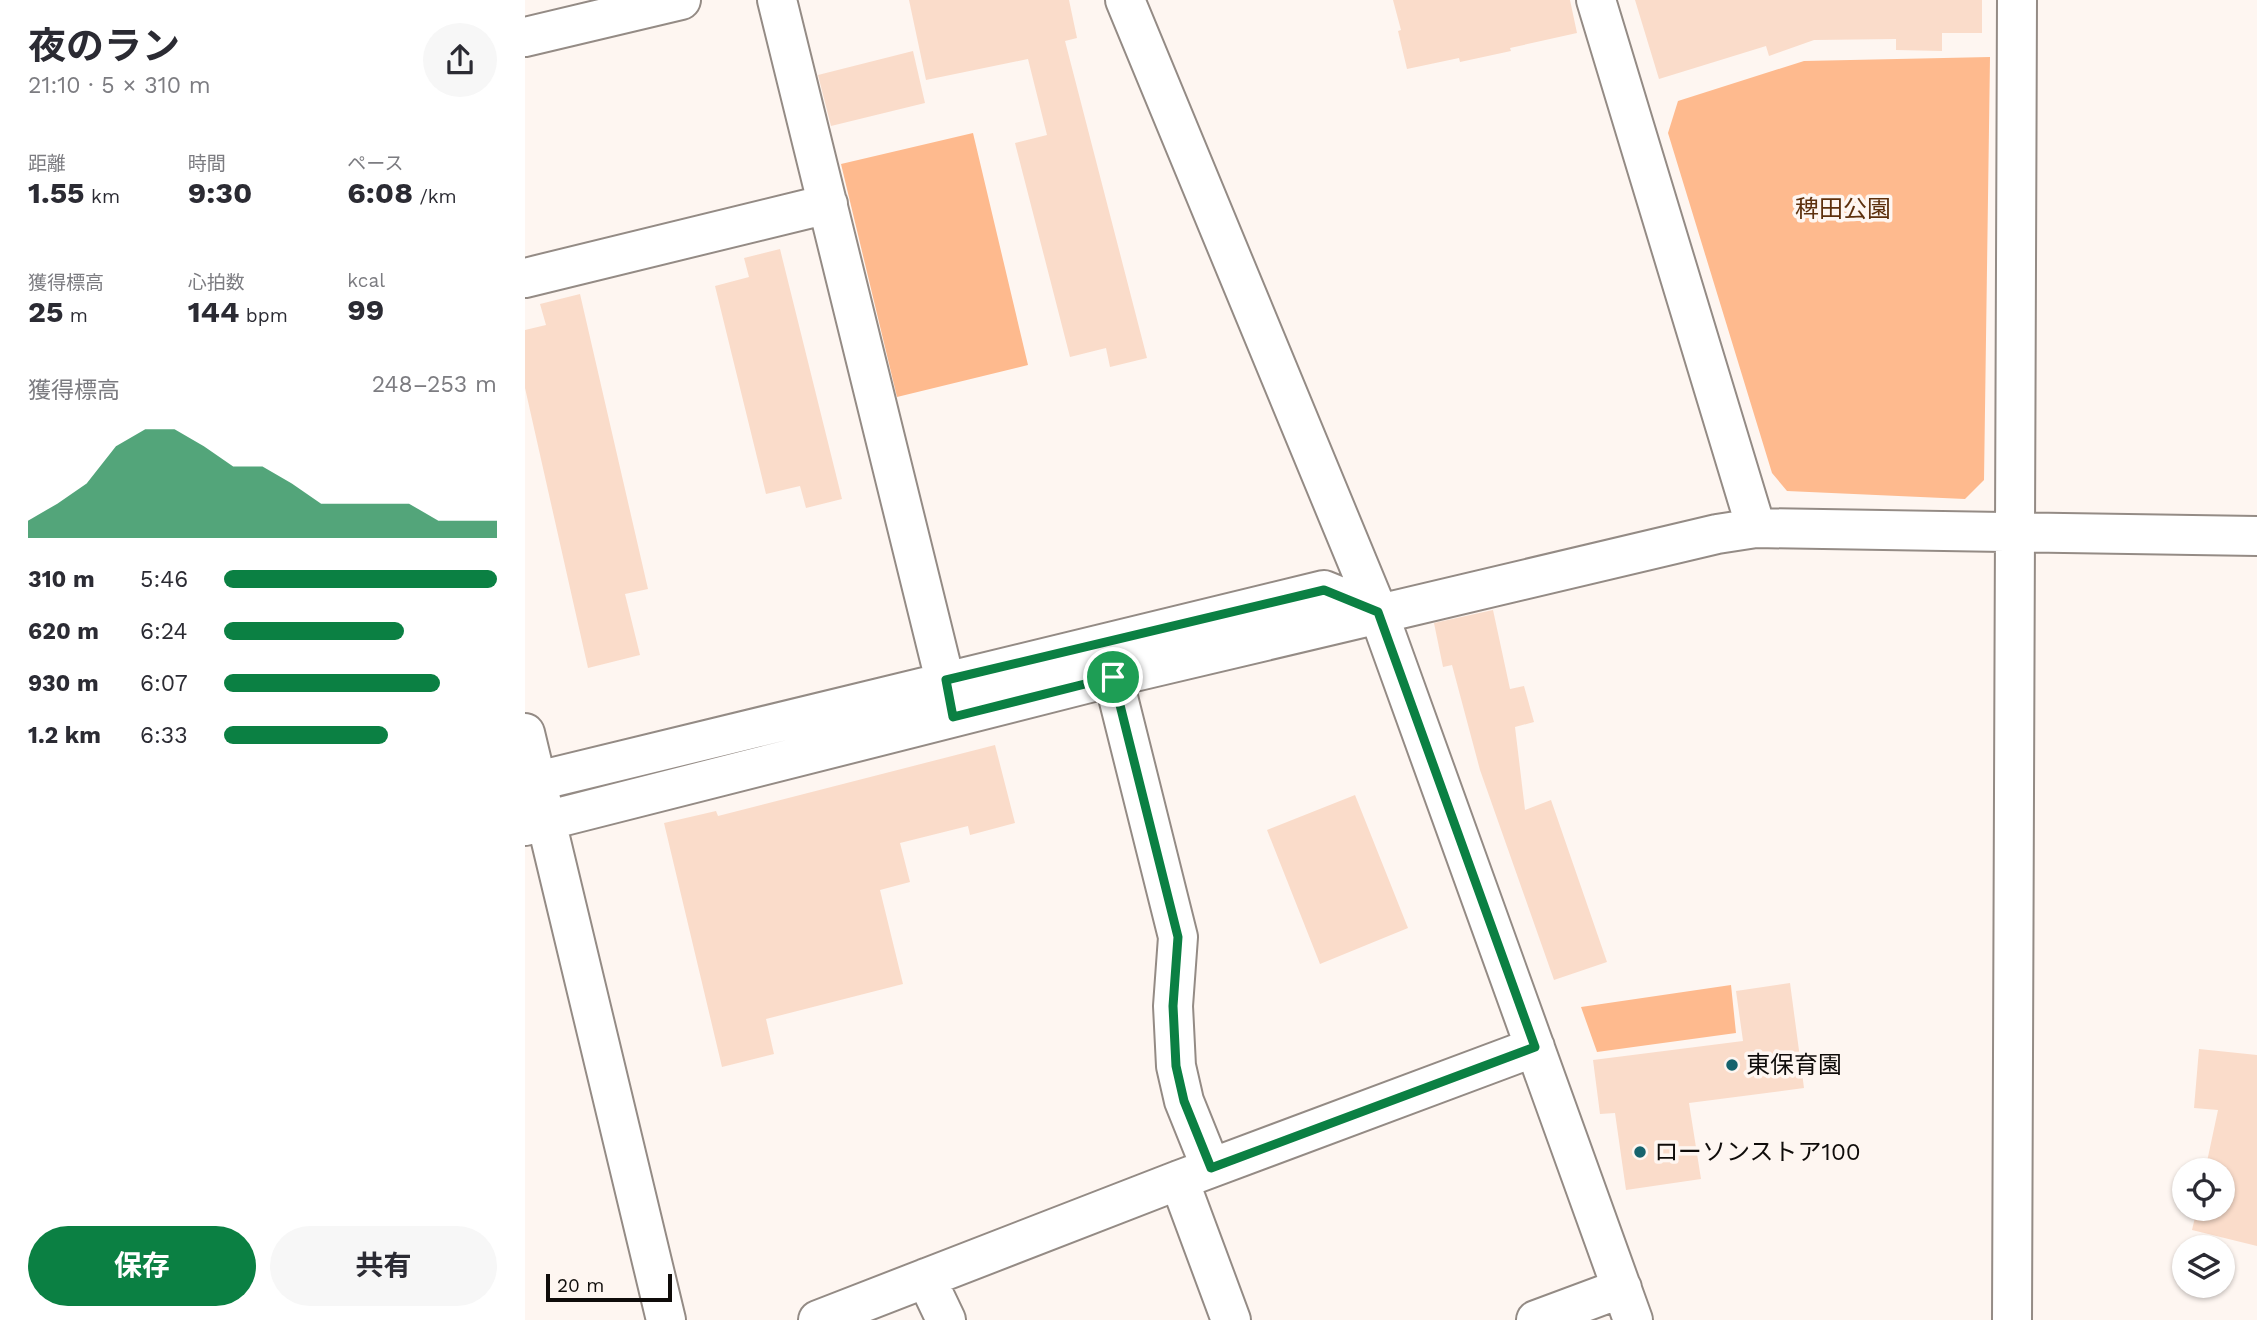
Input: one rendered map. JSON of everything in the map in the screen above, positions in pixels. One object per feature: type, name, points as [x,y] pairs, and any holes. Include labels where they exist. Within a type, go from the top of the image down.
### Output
[{"type":"street","points":[[525,37],[681,0]]},
{"type":"street","points":[[776,0],[949,699]]},
{"type":"street","points":[[1125,0],[1378,612],[1627,1304],[1536,1320]]},
{"type":"street","points":[[1596,0],[1756,528]]},
{"type":"street","points":[[2012,1320],[2017,0]]},
{"type":"street","points":[[525,278],[828,204]]},
{"type":"street","points":[[531,783],[949,699],[1113,677],[1378,612],[1717,534],[1756,528],[2257,536]]},
{"type":"street","points":[[535,823],[1324,590],[1378,612]]},
{"type":"street","points":[[1113,677],[1178,937],[1173,1006],[1176,1066],[1195,1174],[1231,1320]]},
{"type":"street","points":[[525,733],[535,823],[666,1320]]},
{"type":"street","points":[[818,1320],[1195,1174],[1535,1047]]},
{"type":"street","points":[[926,1278],[946,1320]]},
{"type":"green space","name":"稗田公園","points":[[1990,57],[1984,480],[1965,499],[1787,491],[1772,473],[1668,133],[1678,101],[1804,61]]},
{"type":"green space","points":[[973,133],[1028,365],[897,397],[841,164]]},
{"type":"green space","points":[[1731,985],[1736,1033],[1597,1052],[1581,1007]]},
{"type":"building","points":[[909,0],[1069,0],[1077,38],[1065,41],[1147,358],[1110,367],[1106,348],[1070,357],[1015,143],[1047,135],[1028,59],[926,80]]},
{"type":"building","points":[[1393,0],[1570,0],[1577,33],[1460,62],[1459,58],[1407,69]]},
{"type":"building","points":[[1635,0],[1982,0],[1982,33],[1942,33],[1942,51],[1896,50],[1896,39],[1814,40],[1769,56],[1766,46],[1659,79]]},
{"type":"building","points":[[913,51],[925,103],[831,126],[818,75]]},
{"type":"building","points":[[780,249],[842,499],[806,508],[800,486],[766,494],[715,286],[749,277],[744,258]]},
{"type":"building","points":[[580,294],[648,589],[625,594],[640,655],[588,668],[525,388],[525,330],[546,325],[540,304]]},
{"type":"building","points":[[1493,610],[1510,689],[1524,686],[1534,722],[1515,727],[1525,810],[1551,800],[1607,962],[1554,980],[1480,770],[1452,665],[1443,667],[1434,623]]},
{"type":"building","points":[[995,745],[1015,823],[970,835],[968,826],[900,843],[910,882],[880,890],[903,984],[766,1019],[774,1054],[722,1067],[664,823],[716,811],[718,816]]},
{"type":"building","points":[[1355,795],[1408,928],[1320,964],[1267,830]]},
{"type":"building","points":[[1790,983],[1804,1088],[1689,1103],[1701,1179],[1626,1190],[1615,1113],[1600,1114],[1593,1060],[1743,1041],[1736,991]]},
{"type":"building","points":[[2199,1049],[2257,1055],[2257,1246],[2235,1241],[2235,1235],[2212,1235],[2192,1230],[2194,1221],[2235,1221],[2235,1158],[2208,1158],[2218,1110],[2194,1108]]},
{"type":"place","name":"東保育園","points":[[1732,1065]]},
{"type":"place","name":"ローソンストア100","points":[[1640,1152]]},
{"type":"route","points":[[1324,590],[1378,612],[1535,1047],[1211,1168],[1184,1101],[1176,1066],[1173,1006],[1178,937],[1113,677],[953,717],[946,680],[1324,590]]}]
